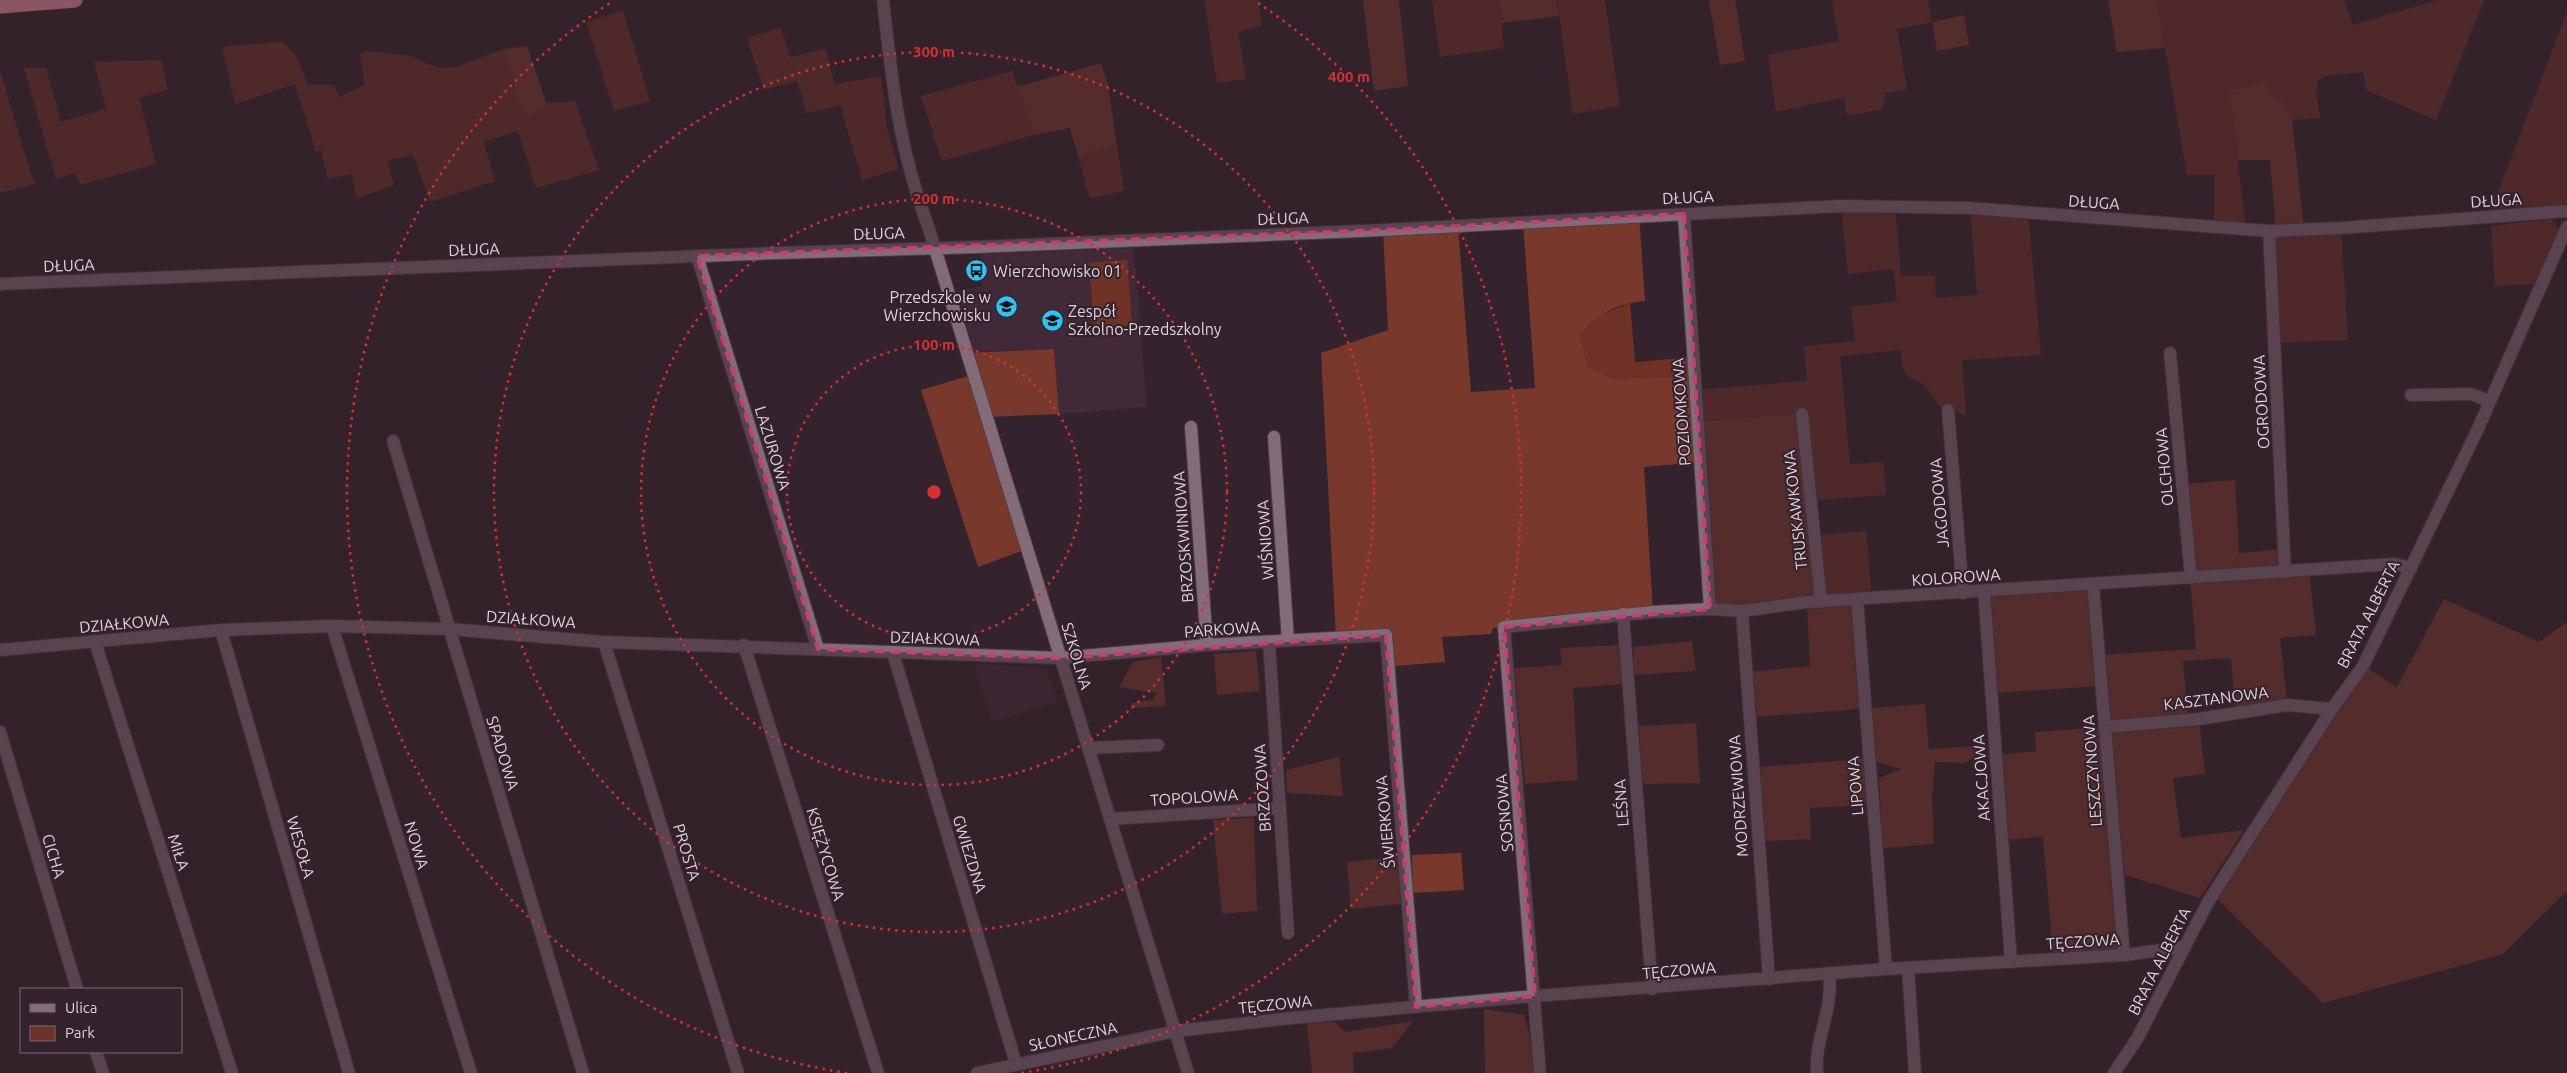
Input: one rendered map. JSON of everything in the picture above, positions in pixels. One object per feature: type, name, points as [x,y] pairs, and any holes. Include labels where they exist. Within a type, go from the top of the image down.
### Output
[{"type":"highway","points":[[0,6],[75,0]]},
{"type":"street","name":"SZKOLNA","points":[[883,0],[901,139],[1188,1073]]},
{"type":"street","name":"DŁUGA","points":[[0,284],[1384,230],[1841,206],[1970,208],[2269,231],[2341,228],[2567,211]]},
{"type":"street","name":"POZIOMKOWA","points":[[1684,214],[1710,608]]},
{"type":"street","name":"BRATA ALBERTA","points":[[2114,1073],[2137,1039],[2173,973],[2184,947],[2208,902],[2332,709],[2363,666],[2477,431],[2488,401],[2567,227]]},
{"type":"street","name":"OGRODOWA","points":[[2269,231],[2285,572]]},
{"type":"street","name":"LAZUROWA","points":[[697,256],[818,648]]},
{"type":"street","name":"OLCHOWA","points":[[2170,353],[2191,578]]},
{"type":"street","points":[[2411,394],[2472,394],[2488,401]]},
{"type":"street","name":"JAGODOWA","points":[[1948,410],[1963,592]]},
{"type":"street","name":"TRUSKAWKOWA","points":[[1802,414],[1821,602]]},
{"type":"street","name":"BRZOSKWINIOWA","points":[[1191,426],[1207,645]]},
{"type":"street","name":"WIŚNIOWA","points":[[1274,437],[1288,641]]},
{"type":"street","name":"SPADOWA","points":[[393,441],[583,1073]]},
{"type":"street","name":"KOLOROWA","points":[[1504,627],[1623,614],[1710,608],[1742,611],[1857,599],[2395,564],[2411,568]]},
{"type":"street","name":"LESZCZYNOWA","points":[[2093,584],[2124,955]]},
{"type":"street","name":"AKACJOWA","points":[[1984,591],[2011,962]]},
{"type":"street","name":"LIPOWA","points":[[1857,599],[1886,970]]},
{"type":"street","name":"MODRZEWIOWA","points":[[1742,611],[1769,979]]},
{"type":"street","name":"LEŚNA","points":[[1623,614],[1652,989]]},
{"type":"street","name":"DZIAŁKOWA","points":[[0,650],[221,630],[332,626],[449,629],[604,642],[744,645],[894,653],[1060,658]]},
{"type":"street","name":"NOWA","points":[[332,626],[471,1073]]},
{"type":"street","name":"SOSNOWA","points":[[1504,627],[1540,1073]]},
{"type":"street","name":"WESOŁA","points":[[221,630],[349,1073]]},
{"type":"street","name":"PARKOWA","points":[[1060,658],[1207,645],[1386,636]]},
{"type":"street","name":"ŚWIERKOWA","points":[[1386,636],[1416,1007]]},
{"type":"street","name":"MIŁA","points":[[95,642],[232,1073]]},
{"type":"street","name":"PROSTA","points":[[604,642],[738,1073]]},
{"type":"street","name":"BRZOZOWA","points":[[1269,642],[1288,932]]},
{"type":"street","name":"KSIĘŻYCOWA","points":[[744,645],[878,1073]]},
{"type":"street","name":"GWIEZDNA","points":[[894,653],[1016,1064]]},
{"type":"street","name":"KASZTANOWA","points":[[2105,727],[2199,718],[2287,706],[2332,709]]},
{"type":"street","name":"CICHA","points":[[0,732],[77,988]]},
{"type":"street","points":[[1089,748],[1158,745]]},
{"type":"street","name":"TOPOLOWA","points":[[1111,819],[1280,808]]},
{"type":"street","name":"TĘCZOWA","points":[[1176,1031],[1535,996],[1652,989],[1908,968],[2124,955],[2184,947]]},
{"type":"street","points":[[1908,968],[1915,1073]]},
{"type":"street","points":[[1817,1073],[1816,1061],[1832,993],[1829,974]]},
{"type":"street","name":"SŁONECZNA","points":[[977,1073],[1176,1031]]},
{"type":"street","points":[[96,1053],[102,1073]]},
{"type":"highlighted area","points":[[1684,214],[1710,609],[1504,627],[1535,996],[1416,1007],[1386,635],[1060,658],[818,649],[697,256],[1383,230]]},
{"type":"shaded area","points":[[1363,0],[1399,0],[1408,86],[1374,91]]},
{"type":"shaded area","points":[[1499,0],[1556,0],[1559,16],[1502,23]]},
{"type":"shaded area","points":[[1709,0],[1735,0],[1745,61],[1720,65]]},
{"type":"shaded area","points":[[2108,0],[2157,0],[2165,48],[2117,52]]},
{"type":"shaded area","points":[[1964,15],[1969,45],[1937,51],[1932,22]]},
{"type":"shaded area","points":[[527,46],[546,103],[538,112],[526,115],[521,107],[504,49]]},
{"type":"shaded area","points":[[1101,63],[1108,85],[1117,145],[1078,156],[1070,128],[1034,135],[1017,87]]},
{"type":"shaded area","points":[[2265,83],[2270,93],[2285,106],[2292,120],[2304,230],[2276,230],[2270,160],[2238,160],[2229,90]]},
{"type":"shaded area","points":[[1639,214],[1645,301],[1625,304],[1609,310],[1580,334],[1588,367],[1614,379],[1695,375],[1698,422],[1802,414],[1821,601],[1857,599],[1860,709],[1754,717],[1750,672],[1810,666],[1807,603],[1710,609],[1700,462],[1644,467],[1653,612],[1493,628],[1491,634],[1442,637],[1445,662],[1394,666],[1392,635],[1336,638],[1321,353],[1388,330],[1383,230],[1458,226],[1471,392],[1535,388],[1523,222]]},
{"type":"shaded area","name":"Zespół Szkolno-Przedszkolny","points":[[1134,248],[1147,407],[1059,414],[1054,349],[974,352],[957,291],[982,286],[981,254]]},
{"type":"shaded area","points":[[1054,349],[1059,414],[986,417],[1027,549],[978,567],[921,390],[972,375],[966,353]]},
{"type":"shaded area","points":[[2235,480],[2239,553],[2284,549],[2285,572],[2309,570],[2316,635],[2280,638],[2287,701],[2235,708],[2231,658],[2183,661],[2188,719],[2199,719],[2205,774],[2173,778],[2181,838],[2244,830],[2200,898],[2116,872],[2123,950],[2053,954],[2043,837],[2002,840],[1995,755],[2036,751],[2035,732],[2105,727],[2101,686],[1991,693],[1984,591],[2093,584],[2099,655],[2196,649],[2182,484]]},
{"type":"shaded area","points":[[2444,599],[2539,642],[2567,622],[2567,891],[2503,954],[2323,1003],[2216,898],[2367,668],[2397,687]]},
{"type":"shaded area","points":[[1692,641],[1696,671],[1634,675],[1634,647]]},
{"type":"shaded area","points":[[1621,645],[1624,684],[1573,688],[1578,780],[1525,784],[1514,668],[1562,665],[1560,648]]},
{"type":"shaded area","points":[[1256,651],[1260,691],[1217,695],[1214,654]]},
{"type":"shaded area","points":[[1161,657],[1166,706],[1131,708],[1131,703],[1152,700],[1157,693],[1119,687],[1133,662]]},
{"type":"shaded area","points":[[974,664],[1046,668],[1057,702],[992,722]]},
{"type":"shaded area","points":[[1925,704],[1929,749],[1989,745],[1965,763],[1935,762],[1932,800],[1934,844],[1883,848],[1879,778],[1901,769],[1876,762],[1871,708]]},
{"type":"shaded area","points":[[1696,723],[1700,783],[1642,784],[1639,726]]},
{"type":"shaded area","points":[[1339,757],[1343,796],[1287,793],[1286,770]]},
{"type":"shaded area","points":[[1863,759],[1867,805],[1810,808],[1811,839],[1766,841],[1758,767]]},
{"type":"shaded area","points":[[1254,818],[1257,911],[1222,914],[1213,820]]},
{"type":"shaded area","points":[[1461,853],[1464,890],[1413,893],[1412,855]]},
{"type":"shaded area","points":[[1397,857],[1401,904],[1351,909],[1347,862]]},
{"type":"shaded area","points":[[1484,1009],[1524,1015],[1530,1036],[1533,1073],[1485,1073]]},
{"type":"shaded area","points":[[1333,1021],[1345,1032],[1413,1021],[1392,1048],[1353,1053],[1354,1073],[1312,1073],[1307,1023]]},
{"type":"green space","points":[[1204,0],[1258,0],[1262,25],[1238,32],[1246,79],[1217,83]]},
{"type":"green space","points":[[1432,0],[1499,0],[1504,48],[1440,57]]},
{"type":"green space","points":[[1557,0],[1605,0],[1620,106],[1573,114]]},
{"type":"green space","points":[[1832,0],[1928,0],[1932,22],[1897,29],[1907,89],[1885,93],[1882,109],[1847,116],[1844,97],[1776,112],[1768,55],[1839,41]]},
{"type":"green space","points":[[2157,0],[2344,0],[2353,25],[2438,0],[2484,0],[2436,120],[2366,90],[2363,72],[2325,76],[2318,81],[2316,91],[2320,118],[2292,120],[2284,105],[2267,91],[2229,90],[2246,229],[2214,227],[2214,175],[2187,175]]},
{"type":"green space","points":[[623,11],[650,101],[614,111],[586,22]]},
{"type":"green space","points":[[2567,12],[2567,205],[2492,208]]},
{"type":"green space","points":[[781,28],[790,57],[825,49],[835,84],[881,76],[887,128],[899,169],[862,180],[840,105],[807,113],[797,81],[764,90],[747,38]]},
{"type":"green space","points":[[282,42],[296,55],[308,85],[334,85],[339,97],[365,85],[360,55],[366,51],[411,56],[437,68],[456,67],[504,49],[521,107],[540,112],[546,103],[575,101],[599,170],[536,188],[518,131],[484,142],[495,181],[430,202],[413,154],[387,161],[394,185],[357,198],[351,174],[328,179],[321,150],[316,152],[295,84],[235,104],[222,47]]},
{"type":"green space","points":[[161,60],[168,90],[139,98],[156,164],[80,185],[75,173],[56,179],[24,68],[46,68],[61,122],[106,109],[94,62]]},
{"type":"green space","points":[[0,71],[34,184],[0,193]]},
{"type":"green space","points":[[1012,71],[1034,135],[942,161],[921,96]]},
{"type":"green space","points":[[1117,145],[1124,191],[1090,198],[1078,156]]},
{"type":"green space","points":[[1841,206],[1895,206],[1901,276],[1935,276],[1936,298],[1977,295],[1970,208],[2028,213],[2041,355],[1962,360],[1966,416],[1940,406],[1924,385],[1908,376],[1903,369],[1901,350],[1840,356],[1850,464],[1883,462],[1886,495],[1811,500],[1698,422],[1696,390],[1807,381],[1804,346],[1855,341],[1851,307],[1897,301],[1893,269],[1848,274]]},
{"type":"green space","points":[[2551,219],[2561,232],[2538,284],[2495,286],[2491,226]]},
{"type":"green space","points":[[2341,228],[2348,340],[2274,343],[2269,231]]},
{"type":"green space","points":[[1127,260],[1132,325],[1094,328],[1089,263]]},
{"type":"green space","points":[[1630,303],[1635,362],[1694,357],[1695,375],[1614,379],[1588,367],[1580,334],[1597,316]]},
{"type":"green space","points":[[1866,531],[1872,598],[1821,602],[1814,535]]},
{"type":"place","name":"Wierzchowisko 01","points":[[977,271]]},
{"type":"place","name":"Przedszkole w Wierzchowisku","points":[[1007,306]]},
{"type":"place","name":"Zespół Szkolno-Przedszkolny","points":[[1052,320]]}]
